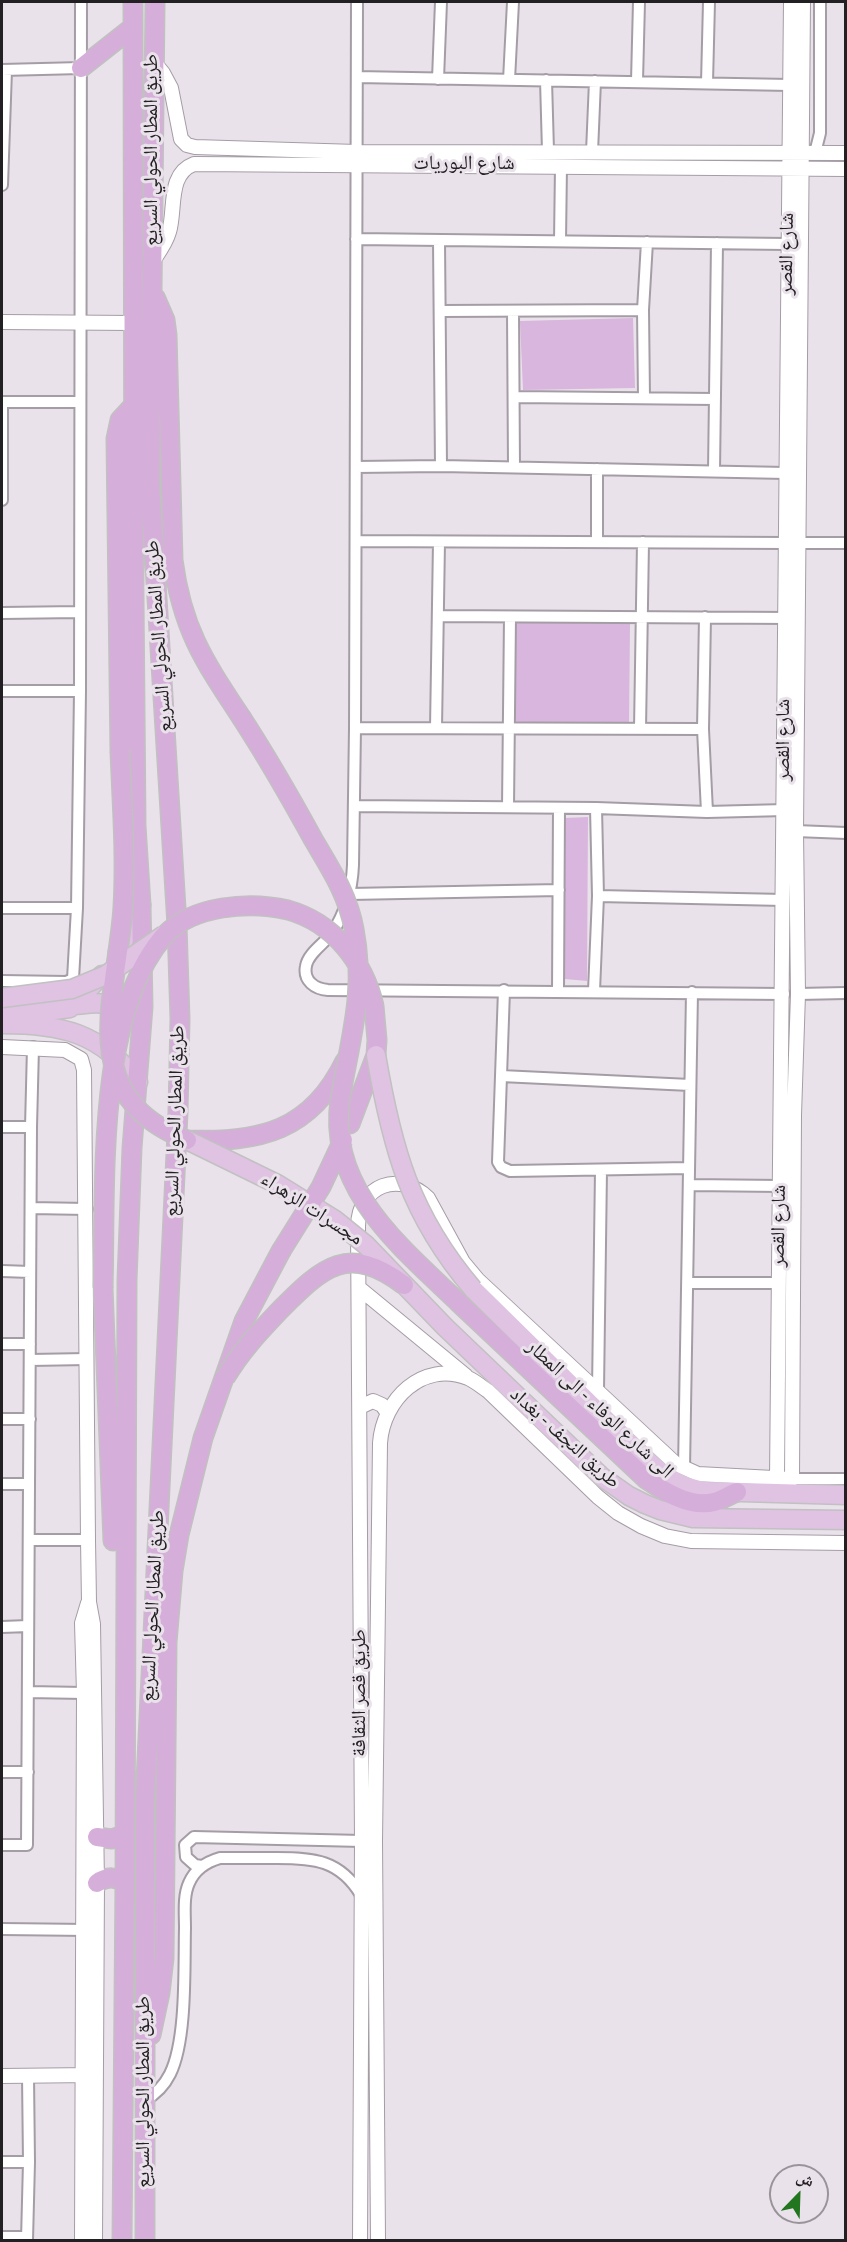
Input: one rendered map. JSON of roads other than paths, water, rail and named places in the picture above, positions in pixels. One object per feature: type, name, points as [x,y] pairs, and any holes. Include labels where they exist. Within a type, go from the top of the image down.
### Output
[{"type":"highway","name":"طريق المطار الحولي السريع","points":[[122,2241],[127,1280],[132,1148],[143,1007],[136,802],[133,406],[134,2]]},
{"type":"highway","name":"طريق المطار الحولي السريع","points":[[145,2241],[145,1801],[178,1113],[180,1026],[177,913],[150,484],[155,2]]},
{"type":"highway","points":[[81,68],[133,27]]},
{"type":"highway","points":[[153,293],[160,306],[167,335],[173,560],[182,610],[195,642],[273,766],[339,884],[351,914],[359,972],[358,1005],[340,1102],[338,1129],[351,1177],[361,1199],[375,1219],[459,1303],[646,1479],[672,1494],[700,1503],[714,1502],[737,1492]]},
{"type":"highway","points":[[133,406],[120,420],[116,439],[123,908],[108,1023],[113,1068],[130,1099],[159,1127],[187,1140],[241,1139],[268,1133],[294,1123],[310,1110],[338,1077],[351,1049]]},
{"type":"highway","points":[[126,1701],[118,1662],[103,1288],[108,1110],[116,1050],[126,1012],[137,983],[146,964],[166,934],[199,915],[230,906],[245,905],[292,911],[320,925],[350,951],[366,977],[377,1022],[376,1055],[338,1154],[255,1298],[235,1346],[203,1438],[179,1536],[173,1570],[167,1642],[164,1958],[158,2011],[145,2052]]},
{"type":"highway","points":[[225,1377],[239,1354],[260,1330],[312,1278],[327,1269],[349,1264],[374,1267],[386,1271],[404,1285]]},
{"type":"highway","points":[[97,1837],[112,1839],[125,1834]]},
{"type":"highway","points":[[97,1883],[110,1878],[118,1879],[125,1884]]},
{"type":"main road","points":[[2,1011],[47,1011],[70,1008],[74,1005],[112,961],[141,905]]},
{"type":"main road","points":[[2,998],[72,989],[106,975],[166,934]]},
{"type":"main road","points":[[2,1024],[42,1025],[77,1032],[99,1041],[106,1040],[117,1033],[121,1020],[114,1008],[108,1004],[74,1005]]},
{"type":"main road","points":[[77,1032],[119,1061],[138,1082]]},
{"type":"main road","points":[[2,1035],[63,1036],[88,1047],[113,1068]]},
{"type":"main road","name":"الى شارع الوفاء - الى المطار","points":[[376,1055],[390,1130],[405,1179],[431,1234],[473,1289],[661,1474],[676,1483],[696,1490],[846,1495]]},
{"type":"main road","name":"مجسرات الزهراء","points":[[187,1140],[277,1184],[335,1220],[366,1245],[445,1327]]},
{"type":"main road","name":"طريق النجف - بغداد","points":[[445,1327],[602,1477],[645,1504],[677,1515],[710,1520],[846,1520]]},
{"type":"street","points":[[2,981],[66,982],[73,979],[77,908],[80,691],[81,2]]},
{"type":"street","points":[[357,2],[353,873],[346,907],[332,932],[308,959],[306,974],[314,986],[328,990],[846,993]]},
{"type":"street","points":[[438,79],[441,2]]},
{"type":"street","points":[[509,80],[513,2]]},
{"type":"street","points":[[637,81],[639,2]]},
{"type":"street","points":[[707,83],[709,2]]},
{"type":"street","name":"شارع القصر","points":[[791,2],[790,84],[802,154]]},
{"type":"street","name":"شارع القصر","points":[[793,543],[786,473],[788,244],[796,169],[802,154],[803,2]]},
{"type":"street","points":[[802,154],[820,133],[820,2]]},
{"type":"street","name":"شارع البوريات","points":[[154,62],[164,74],[171,88],[179,135],[187,145],[195,147],[356,158],[561,166],[846,170]]},
{"type":"street","points":[[2,185],[4,70],[81,68]]},
{"type":"street","points":[[357,77],[790,84]]},
{"type":"street","points":[[546,80],[548,151]]},
{"type":"street","points":[[592,152],[595,81]]},
{"type":"street","name":"شارع البوريات","points":[[153,261],[165,243],[170,229],[176,180],[188,166],[200,164],[548,151],[846,153]]},
{"type":"street","points":[[560,241],[561,166]]},
{"type":"street","name":"شارع القصر","points":[[792,1479],[787,1136],[796,831],[791,695],[796,169]]},
{"type":"street","points":[[356,239],[788,244]]},
{"type":"street","points":[[439,241],[441,466]]},
{"type":"street","points":[[644,398],[647,242]]},
{"type":"street","points":[[714,471],[717,243]]},
{"type":"street","points":[[441,311],[644,310]]},
{"type":"street","points":[[513,312],[514,467]]},
{"type":"street","points":[[2,322],[133,322]]},
{"type":"street","points":[[515,397],[715,399]]},
{"type":"street","points":[[2,500],[2,402],[80,402]]},
{"type":"street","points":[[356,467],[514,467],[786,473]]},
{"type":"street","points":[[597,469],[597,542]]},
{"type":"street","points":[[356,541],[846,543]]},
{"type":"street","points":[[640,729],[644,617],[643,542]]},
{"type":"street","points":[[436,728],[439,543]]},
{"type":"street","points":[[2,613],[79,612]]},
{"type":"street","points":[[438,616],[792,618]]},
{"type":"street","points":[[508,807],[507,728],[510,617]]},
{"type":"street","points":[[705,617],[703,729],[707,812]]},
{"type":"street","points":[[2,691],[80,691]]},
{"type":"street","points":[[355,728],[703,729]]},
{"type":"street","name":"شارع القصر","points":[[791,733],[785,810],[784,900],[791,994]]},
{"type":"street","points":[[354,806],[596,808],[707,812],[785,810]]},
{"type":"street","points":[[558,991],[559,808]]},
{"type":"street","points":[[594,991],[598,896],[596,808]]},
{"type":"street","points":[[796,831],[846,833]]},
{"type":"street","points":[[350,894],[559,890]]},
{"type":"street","points":[[598,896],[784,900]]},
{"type":"street","points":[[2,908],[77,908]]},
{"type":"street","points":[[504,990],[498,1162],[501,1167],[510,1171],[689,1168]]},
{"type":"street","points":[[692,992],[684,1469],[698,1474],[777,1479],[846,1479]]},
{"type":"street","points":[[2,1047],[65,1050],[81,1059],[84,1070],[89,1602],[93,1624],[97,1837],[97,1883],[90,1930]]},
{"type":"street","points":[[2,1845],[27,1845],[33,1047]]},
{"type":"street","points":[[501,1076],[690,1085]]},
{"type":"street","points":[[2,1127],[31,1127]]},
{"type":"street","name":"شارع القصر","points":[[777,1479],[781,1186],[787,1136]]},
{"type":"street","points":[[598,1390],[601,1170]]},
{"type":"street","name":"طريق قصر الثقافة","points":[[360,2241],[362,1842],[358,1226],[361,1206],[366,1198],[382,1186],[392,1183],[412,1186],[428,1198],[463,1262],[478,1280],[684,1469]]},
{"type":"street","points":[[690,1185],[781,1186]]},
{"type":"street","points":[[31,1208],[87,1209]]},
{"type":"street","points":[[2,1271],[30,1272]]},
{"type":"street","points":[[688,1283],[780,1283]]},
{"type":"street","points":[[359,1288],[470,1379],[488,1391],[598,1497],[618,1513],[641,1526],[665,1536],[691,1541],[846,1543]]},
{"type":"street","points":[[2,1344],[30,1344]]},
{"type":"street","points":[[30,1360],[87,1359]]},
{"type":"street","name":"طريق قصر الثقافة","points":[[378,2241],[375,1841],[381,1431],[387,1412],[398,1396],[419,1381],[444,1375],[470,1379]]},
{"type":"street","points":[[360,1407],[373,1401],[382,1405],[387,1412]]},
{"type":"street","points":[[2,1419],[30,1419]]},
{"type":"street","points":[[2,1484],[29,1484]]},
{"type":"street","points":[[29,1540],[88,1540]]},
{"type":"street","points":[[89,1602],[82,1623],[90,1930],[90,2075],[94,2241]]},
{"type":"street","points":[[2,1626],[28,1626]]},
{"type":"street","points":[[28,1692],[84,1693]]},
{"type":"street","points":[[2,1772],[28,1772]]},
{"type":"street","points":[[202,1866],[195,1865],[186,1857],[185,1845],[194,1837],[362,1842]]},
{"type":"street","points":[[145,2100],[166,2082],[174,2063],[183,1999],[186,1889],[190,1880],[202,1866],[220,1858],[315,1859],[331,1865],[345,1875],[361,1895]]},
{"type":"street","points":[[2,1929],[90,1930]]},
{"type":"street","points":[[2,2076],[90,2075]]},
{"type":"street","points":[[82,2241],[90,2075]]},
{"type":"street","points":[[2,2237],[27,2239],[29,2162],[27,2076]]},
{"type":"street","points":[[2,2162],[29,2162]]}]
